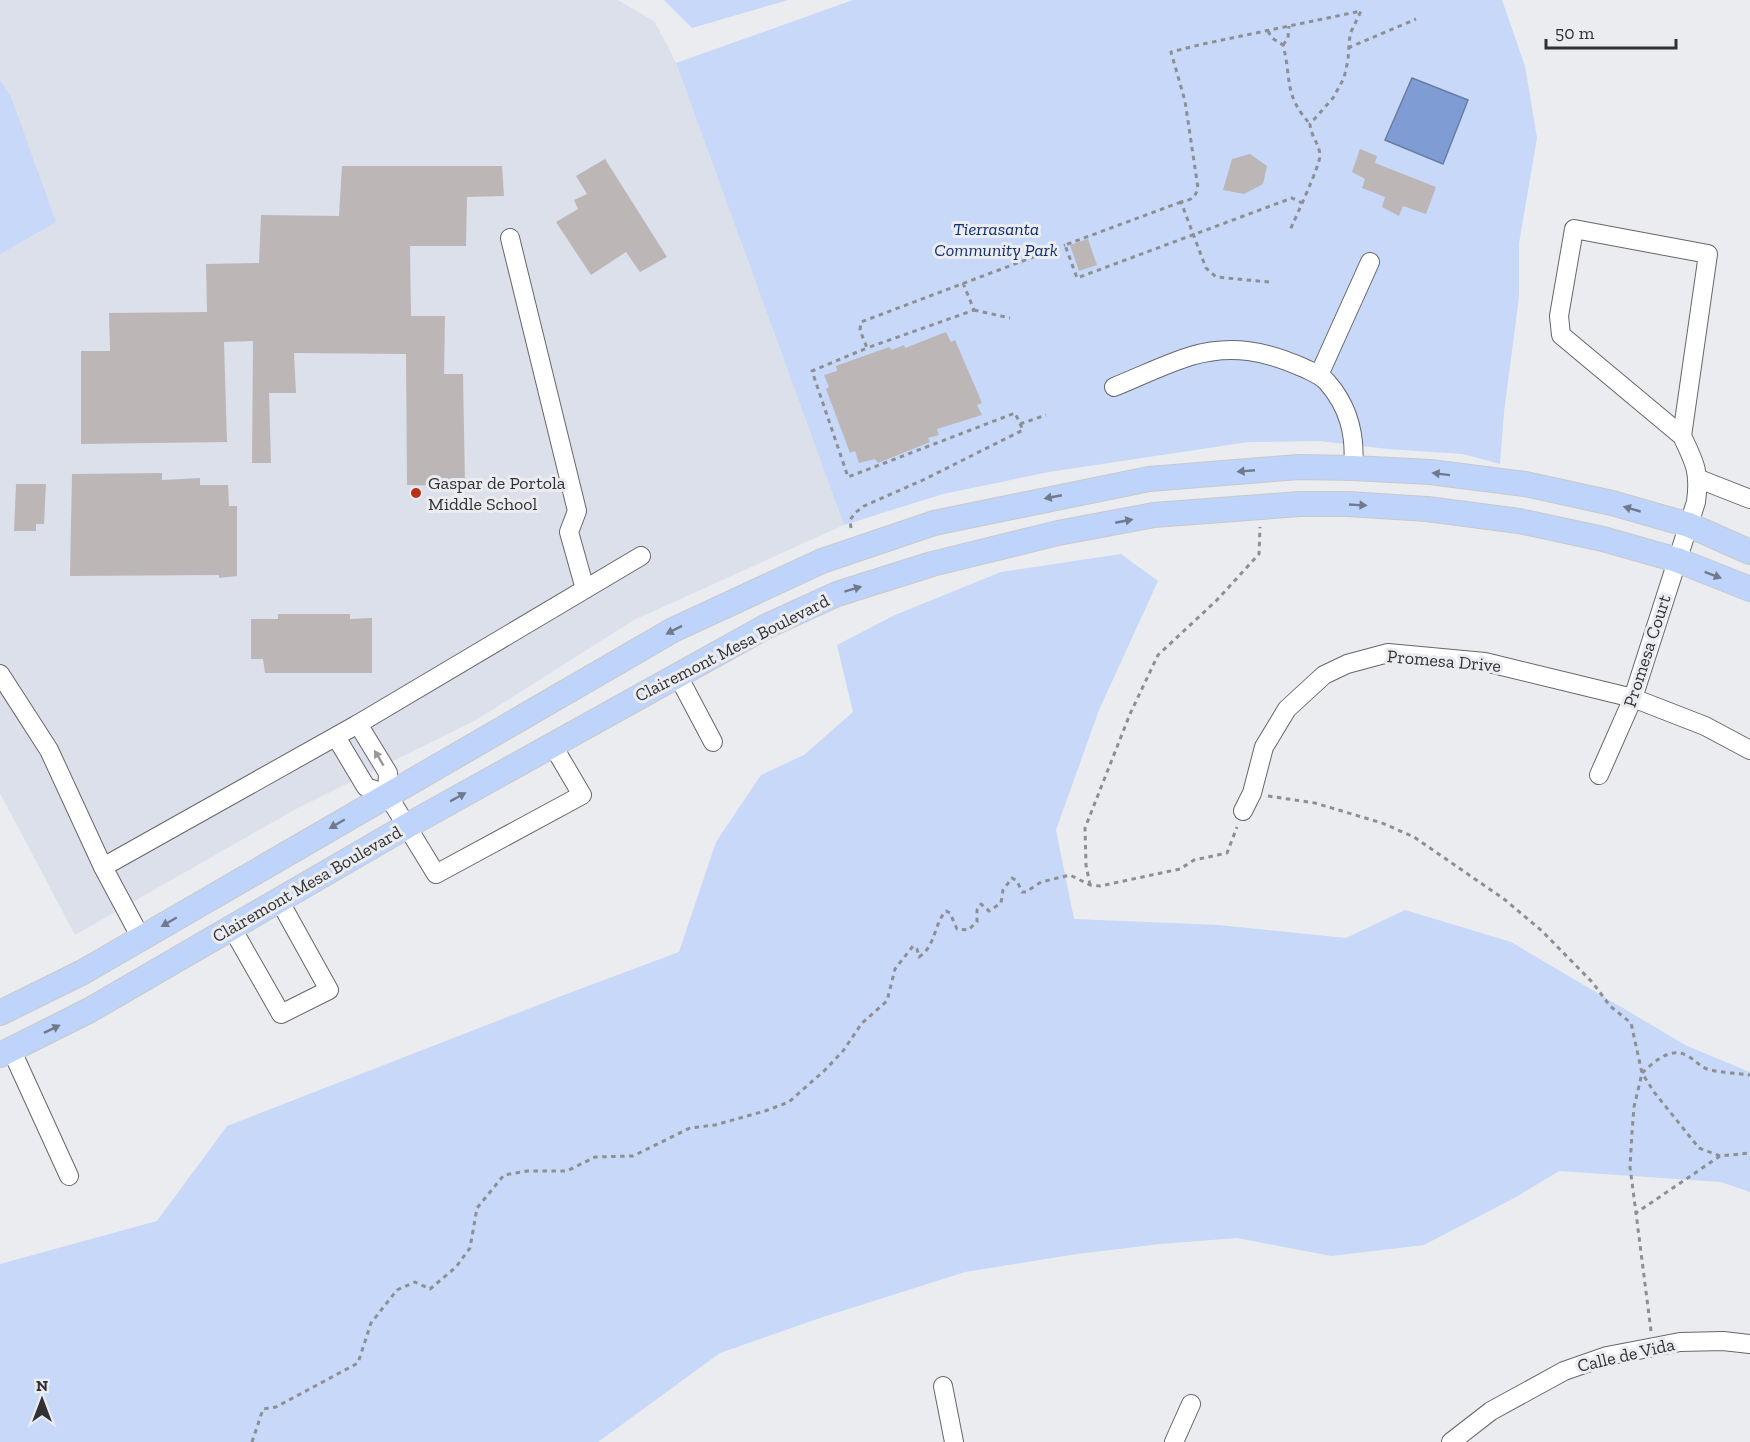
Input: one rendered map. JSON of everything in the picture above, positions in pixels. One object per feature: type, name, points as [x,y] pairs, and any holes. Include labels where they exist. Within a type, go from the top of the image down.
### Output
[{"type":"main road","name":"Clairemont Mesa Boulevard","points":[[0,1013],[73,977],[673,630],[822,561],[934,523],[1149,479],[1299,467],[1353,468],[1430,472],[1526,484],[1612,503],[1689,525],[1750,552]]},
{"type":"main road","points":[[1300,504],[1330,494],[1350,478],[1353,468]]},
{"type":"main road","name":"Clairemont Mesa Boulevard","points":[[6,1052],[90,1010],[407,826],[765,627],[837,594],[932,564],[1058,534],[1154,515],[1300,504],[1426,509],[1519,521],[1603,539],[1677,560],[1750,589]]},
{"type":"street","points":[[1682,436],[1708,254],[1574,229],[1559,316],[1561,334],[1682,436],[1692,456],[1699,479],[1750,499]]},
{"type":"street","points":[[510,238],[577,511],[569,532],[585,589]]},
{"type":"street","points":[[1319,375],[1370,262]]},
{"type":"street","points":[[1114,387],[1192,356],[1224,351],[1255,351],[1288,361],[1327,381],[1340,401],[1353,430],[1353,468]]},
{"type":"street","name":"Promesa Court","points":[[1599,775],[1633,698],[1696,502],[1699,479]]},
{"type":"street","points":[[103,867],[358,724],[641,556]]},
{"type":"street","name":"Promesa Drive","points":[[1243,811],[1252,793],[1264,747],[1287,710],[1324,675],[1347,664],[1388,653],[1485,662],[1633,698],[1705,726],[1750,750]]},
{"type":"street","points":[[0,674],[49,750],[103,867],[141,938]]},
{"type":"street","points":[[677,674],[713,742]]},
{"type":"street","points":[[358,724],[388,773],[387,794],[436,874],[582,795],[552,744]]},
{"type":"street","points":[[336,736],[366,787],[387,794]]},
{"type":"street","points":[[232,928],[281,1014],[329,990],[279,900]]},
{"type":"street","points":[[6,1052],[69,1176]]},
{"type":"street","name":"Calle de Vida","points":[[1451,1442],[1491,1411],[1564,1371],[1607,1356],[1680,1342],[1723,1341],[1750,1344]]},
{"type":"street","points":[[943,1386],[954,1442]]},
{"type":"street","points":[[1174,1442],[1191,1404]]},
{"type":"path","points":[[867,348],[860,330],[861,322],[1191,200],[1198,189],[1185,101],[1171,52],[1361,11],[1350,34],[1344,78],[1333,98],[1310,124]]},
{"type":"path","points":[[1348,48],[1416,19]]},
{"type":"path","points":[[1288,26],[1288,38],[1283,45],[1290,91],[1293,102],[1310,124],[1311,135],[1321,156],[1290,230]]},
{"type":"path","points":[[1268,31],[1272,38],[1283,45]]},
{"type":"path","points":[[1065,245],[1077,278],[1292,198],[1303,203]]},
{"type":"path","points":[[1181,202],[1206,268],[1216,277],[1269,282]]},
{"type":"path","points":[[963,283],[974,310]]},
{"type":"path","points":[[851,528],[850,520],[864,506],[923,480],[1023,430],[1015,413],[848,477],[812,371],[867,348],[974,310],[1010,318]]},
{"type":"path","points":[[1020,424],[1046,414]]},
{"type":"path","points":[[1090,885],[1086,864],[1085,828],[1130,714],[1158,655],[1217,600],[1259,554],[1262,507]]},
{"type":"path","points":[[1252,793],[1315,803],[1382,823],[1414,837],[1504,899],[1542,931],[1593,983],[1610,1006],[1631,1023],[1642,1073],[1654,1092],[1699,1148],[1720,1156],[1750,1153]]},
{"type":"path","points":[[252,1442],[263,1409],[276,1407],[358,1363],[371,1323],[397,1290],[415,1282],[430,1289],[456,1267],[470,1248],[477,1208],[504,1175],[528,1171],[567,1170],[596,1156],[633,1156],[690,1128],[715,1125],[789,1102],[825,1070],[843,1051],[862,1023],[887,1001],[895,969],[913,946],[917,949],[919,957],[925,953],[946,911],[950,912],[957,929],[969,930],[977,922],[977,910],[981,904],[989,911],[1001,903],[1003,890],[1012,878],[1017,881],[1022,892],[1026,892],[1041,882],[1070,875],[1090,885],[1100,886],[1180,869],[1194,860],[1227,854],[1243,811]]},
{"type":"path","points":[[1653,1347],[1630,1167],[1634,1107],[1642,1073],[1667,1054],[1680,1052],[1710,1070],[1750,1076]]},
{"type":"path","points":[[1636,1213],[1720,1156]]},
{"type":"shaded area","name":"Gaspar de Portola Middle School","points":[[0,0],[618,0],[655,22],[676,63],[844,525],[634,620],[476,720],[296,809],[75,935],[0,793]]},
{"type":"green space","points":[[664,0],[788,0],[692,28]]},
{"type":"green space","name":"Tierrasanta Community Park","points":[[853,0],[1502,0],[1525,66],[1537,138],[1519,243],[1519,297],[1504,412],[1500,464],[1463,454],[1319,441],[1248,442],[1049,472],[943,494],[844,525],[676,63]]},
{"type":"green space","points":[[0,80],[11,97],[56,222],[0,254]]},
{"type":"green space","points":[[1121,554],[1158,581],[1099,710],[1056,830],[1074,919],[1219,925],[1346,938],[1405,910],[1511,942],[1687,1046],[1750,1072],[1750,1192],[1721,1182],[1559,1171],[1516,1197],[1424,1245],[1331,1256],[1237,1238],[1077,1254],[965,1272],[820,1318],[720,1353],[598,1442],[0,1442],[0,1264],[157,1221],[227,1126],[679,952],[716,842],[761,775],[804,755],[853,712],[837,645],[895,615],[1001,572]]},
{"type":"water","points":[[1412,78],[1468,100],[1443,164],[1385,140]]},
{"type":"building","points":[[1360,149],[1377,156],[1375,163],[1436,187],[1426,214],[1403,206],[1399,216],[1382,207],[1385,197],[1362,188],[1365,179],[1352,172]]},
{"type":"building","points":[[1250,154],[1267,166],[1263,184],[1244,194],[1223,190],[1232,159]]},
{"type":"building","points":[[605,159],[667,257],[640,272],[626,252],[591,275],[556,222],[578,209],[574,200],[587,194],[576,176]]},
{"type":"building","points":[[342,166],[502,166],[504,196],[467,197],[466,246],[410,246],[411,316],[445,316],[444,374],[463,374],[465,486],[407,485],[406,354],[294,353],[296,393],[269,393],[271,463],[252,463],[253,341],[224,342],[227,442],[81,444],[81,351],[110,351],[109,313],[207,312],[206,264],[259,263],[261,215],[339,216]]},
{"type":"building","points":[[1088,239],[1097,265],[1079,271],[1070,245]]},
{"type":"building","points":[[946,332],[951,342],[955,340],[982,403],[977,405],[982,415],[937,429],[939,435],[928,438],[930,442],[878,463],[875,459],[859,463],[855,451],[850,453],[826,389],[829,387],[824,375],[837,371],[836,366],[889,347],[892,350],[904,345],[905,348]]},
{"type":"building","points":[[162,473],[162,480],[200,478],[200,485],[228,485],[229,506],[237,506],[237,576],[219,578],[219,575],[70,576],[72,474]]},
{"type":"building","points":[[16,484],[46,484],[44,524],[36,524],[36,531],[14,531]]},
{"type":"building","points":[[278,614],[350,614],[350,619],[372,618],[372,673],[265,673],[263,659],[251,659],[251,619],[278,619]]},
{"type":"place","name":"Gaspar de Portola Middle School","points":[[416,493]]}]
